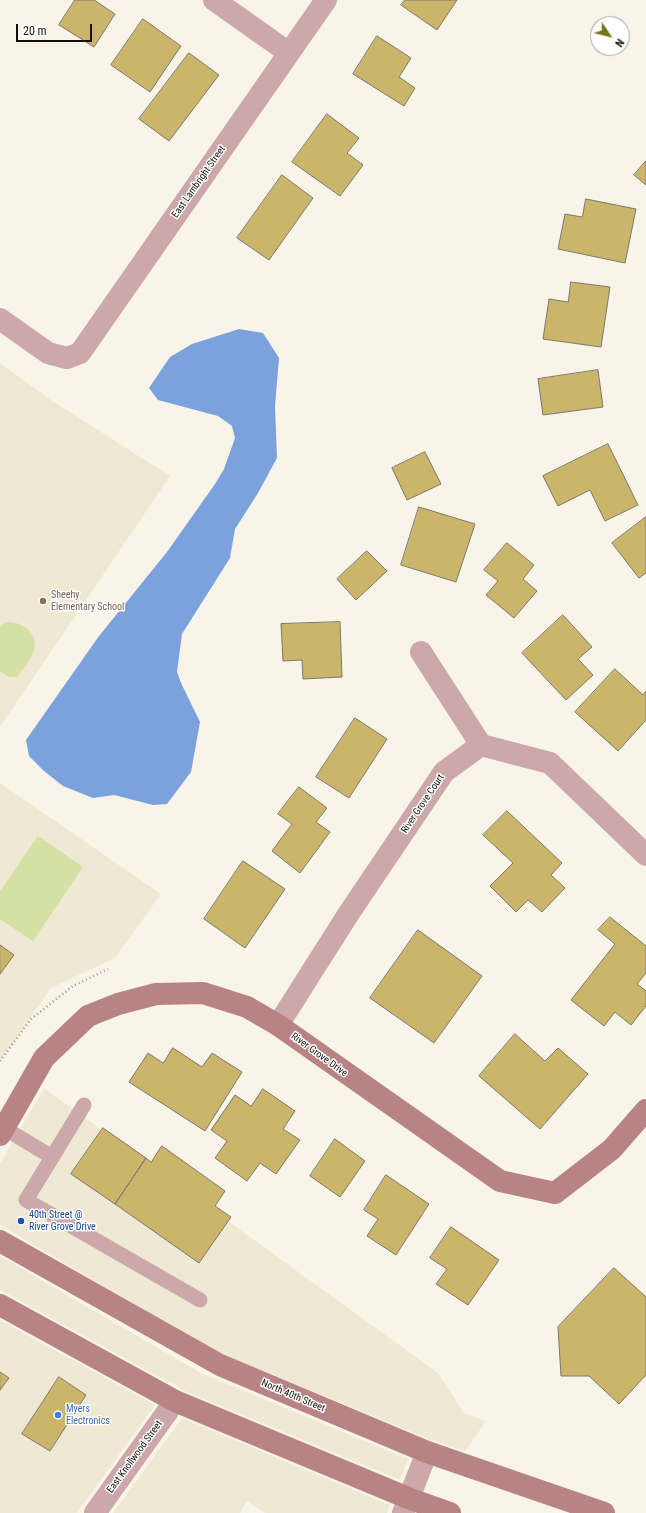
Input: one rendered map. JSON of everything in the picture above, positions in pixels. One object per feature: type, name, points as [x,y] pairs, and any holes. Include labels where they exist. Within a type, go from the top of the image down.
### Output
[{"type":"main road","name":"River Grove Drive","points":[[2,1131],[44,1058],[88,1016],[118,1004],[156,994],[203,992],[247,1007],[278,1025],[500,1181],[555,1194],[612,1149],[646,1110]]},
{"type":"main road","name":"North 40th Street","points":[[0,1241],[220,1365],[427,1452],[604,1513]]},
{"type":"main road","points":[[0,1305],[176,1401],[405,1506],[450,1513]]},
{"type":"street","points":[[214,0],[289,53]]},
{"type":"street","name":"East Lambright Street","points":[[0,319],[48,353],[67,358],[80,353],[326,0]]},
{"type":"street","points":[[421,652],[480,745],[550,763],[646,855]]},
{"type":"street","name":"River Grove Court","points":[[278,1025],[349,913],[444,772],[480,745]]},
{"type":"street","name":"East Knollwood Street","points":[[95,1513],[176,1401]]},
{"type":"street","points":[[405,1506],[427,1452]]},
{"type":"lane","points":[[84,1105],[26,1200],[200,1300]]},
{"type":"lane","points":[[2,1131],[52,1157]]},
{"type":"path","points":[[0,1061],[31,1019],[73,986],[108,969]]},
{"type":"shaded area","name":"Sheehy Elementary School","points":[[0,363],[51,400],[170,476],[0,727]]},
{"type":"shaded area","points":[[0,783],[161,894],[115,958],[51,988],[0,1061]]},
{"type":"shaded area","points":[[44,1088],[438,1373],[464,1413],[486,1421],[465,1451],[431,1440],[213,1350],[0,1225],[0,1164]]},
{"type":"shaded area","points":[[0,1256],[201,1373],[408,1459],[400,1480],[182,1390],[172,1382],[170,1383],[0,1290]]},
{"type":"shaded area","points":[[0,1320],[155,1405],[77,1513],[0,1513]]},
{"type":"shaded area","points":[[182,1418],[390,1505],[387,1513],[265,1513],[247,1501],[240,1513],[113,1513]]},
{"type":"green space","points":[[8,622],[20,624],[30,631],[33,636],[35,647],[32,656],[17,677],[9,677],[0,671],[0,627],[2,624]]},
{"type":"green space","points":[[38,836],[83,867],[33,941],[0,919],[0,891]]},
{"type":"water","points":[[239,329],[263,333],[279,358],[275,406],[277,458],[258,493],[235,529],[230,558],[182,634],[177,672],[200,722],[191,772],[167,804],[153,805],[114,795],[93,798],[63,786],[44,771],[29,756],[26,740],[99,636],[167,552],[215,484],[224,469],[235,438],[232,426],[218,416],[158,400],[149,388],[170,357],[192,344]]},
{"type":"building","points":[[75,0],[94,0],[115,14],[94,47],[59,25]]},
{"type":"building","points":[[405,0],[457,0],[437,30],[401,5]]},
{"type":"building","points":[[143,19],[181,46],[150,92],[111,65]]},
{"type":"building","points":[[377,36],[411,58],[399,77],[415,88],[404,106],[353,74]]},
{"type":"building","points":[[189,53],[219,75],[169,141],[139,119]]},
{"type":"building","points":[[327,114],[359,138],[347,153],[363,165],[340,196],[292,162]]},
{"type":"building","points":[[646,161],[646,185],[634,175]]},
{"type":"building","points":[[282,175],[313,198],[269,260],[237,238]]},
{"type":"building","points":[[586,199],[636,209],[625,263],[558,249],[565,214],[582,217]]},
{"type":"building","points":[[571,282],[610,287],[601,347],[543,339],[549,299],[568,302]]},
{"type":"building","points":[[598,370],[603,407],[543,415],[538,379]]},
{"type":"building","points":[[608,444],[638,505],[605,521],[590,490],[558,506],[543,476]]},
{"type":"building","points":[[425,452],[441,484],[407,500],[392,468]]},
{"type":"building","points":[[419,507],[475,524],[456,582],[401,565]]},
{"type":"building","points":[[646,517],[646,573],[639,578],[612,543]]},
{"type":"building","points":[[507,543],[534,565],[523,579],[537,591],[514,618],[486,595],[498,581],[484,570]]},
{"type":"building","points":[[367,551],[387,571],[356,600],[337,579]]},
{"type":"building","points":[[563,615],[592,647],[578,659],[593,675],[566,700],[522,653]]},
{"type":"building","points":[[340,622],[342,677],[303,679],[302,660],[283,661],[281,624]]},
{"type":"building","points":[[615,669],[643,695],[646,691],[646,720],[618,751],[575,712]]},
{"type":"building","points":[[355,718],[387,739],[349,798],[316,777]]},
{"type":"building","points":[[299,787],[327,808],[316,822],[330,832],[300,873],[272,851],[292,824],[278,814]]},
{"type":"building","points":[[507,811],[562,863],[551,875],[565,888],[542,912],[528,900],[516,912],[490,886],[513,863],[483,835]]},
{"type":"building","points":[[243,861],[285,889],[245,948],[204,919]]},
{"type":"building","points":[[610,917],[646,946],[646,973],[637,984],[646,991],[646,1006],[631,1025],[615,1012],[604,1026],[571,1000],[615,944],[598,930]]},
{"type":"building","points":[[418,930],[482,976],[434,1043],[370,998]]},
{"type":"building","points":[[0,945],[14,955],[0,974]]},
{"type":"building","points":[[515,1034],[545,1061],[558,1048],[588,1074],[540,1129],[479,1076]]},
{"type":"building","points":[[173,1048],[202,1067],[212,1053],[242,1072],[205,1131],[129,1082],[148,1053],[163,1063]]},
{"type":"building","points":[[263,1089],[295,1111],[283,1129],[300,1140],[276,1174],[260,1163],[247,1181],[215,1158],[227,1141],[211,1130],[235,1095],[251,1106]]},
{"type":"building","points":[[103,1128],[146,1158],[115,1204],[71,1174]]},
{"type":"building","points":[[335,1139],[365,1161],[340,1197],[310,1176]]},
{"type":"building","points":[[162,1146],[225,1191],[215,1206],[231,1217],[199,1263],[115,1204],[146,1158],[151,1162]]},
{"type":"building","points":[[386,1175],[429,1204],[396,1255],[367,1236],[378,1219],[364,1210]]},
{"type":"building","points":[[451,1227],[499,1260],[468,1305],[436,1284],[447,1269],[430,1258]]},
{"type":"building","points":[[614,1268],[646,1297],[646,1375],[619,1404],[589,1376],[561,1376],[558,1327]]},
{"type":"building","points":[[0,1372],[9,1378],[0,1390]]},
{"type":"building","points":[[59,1377],[86,1395],[50,1451],[22,1434]]},
{"type":"place","name":"Sheehy Elementary School","points":[[43,601]]},
{"type":"place","name":"40th Street @ River Grove Drive","points":[[21,1221]]},
{"type":"place","name":"Myers Electronics","points":[[58,1415]]}]
